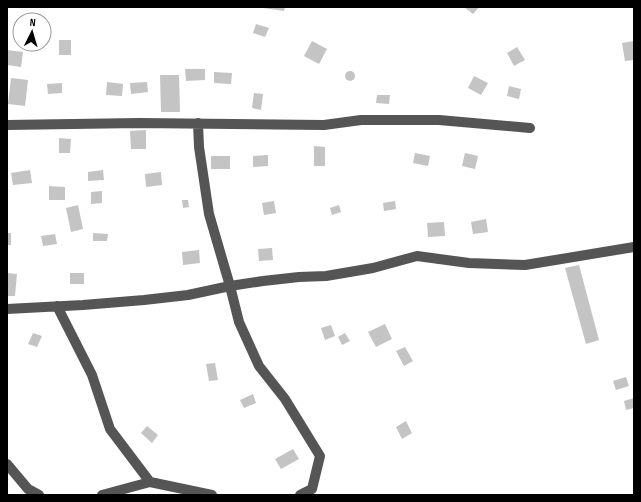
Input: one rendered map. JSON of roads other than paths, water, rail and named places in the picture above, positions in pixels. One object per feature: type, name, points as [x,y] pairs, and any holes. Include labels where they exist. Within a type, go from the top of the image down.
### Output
[{"type":"street","points":[[7,125],[139,123],[324,124],[361,120],[439,120],[530,128]]},
{"type":"street","points":[[198,123],[199,148],[209,214],[239,322],[259,366],[285,399],[320,456],[312,489],[300,495]]},
{"type":"street","points":[[7,309],[144,300],[188,295],[230,286],[299,277],[326,276],[373,268],[417,256],[469,263],[525,265],[634,247]]},
{"type":"street","points":[[58,306],[92,375],[110,429],[150,482]]},
{"type":"street","points":[[7,464],[28,489],[40,495]]},
{"type":"street","points":[[102,495],[150,482],[212,495]]}]
